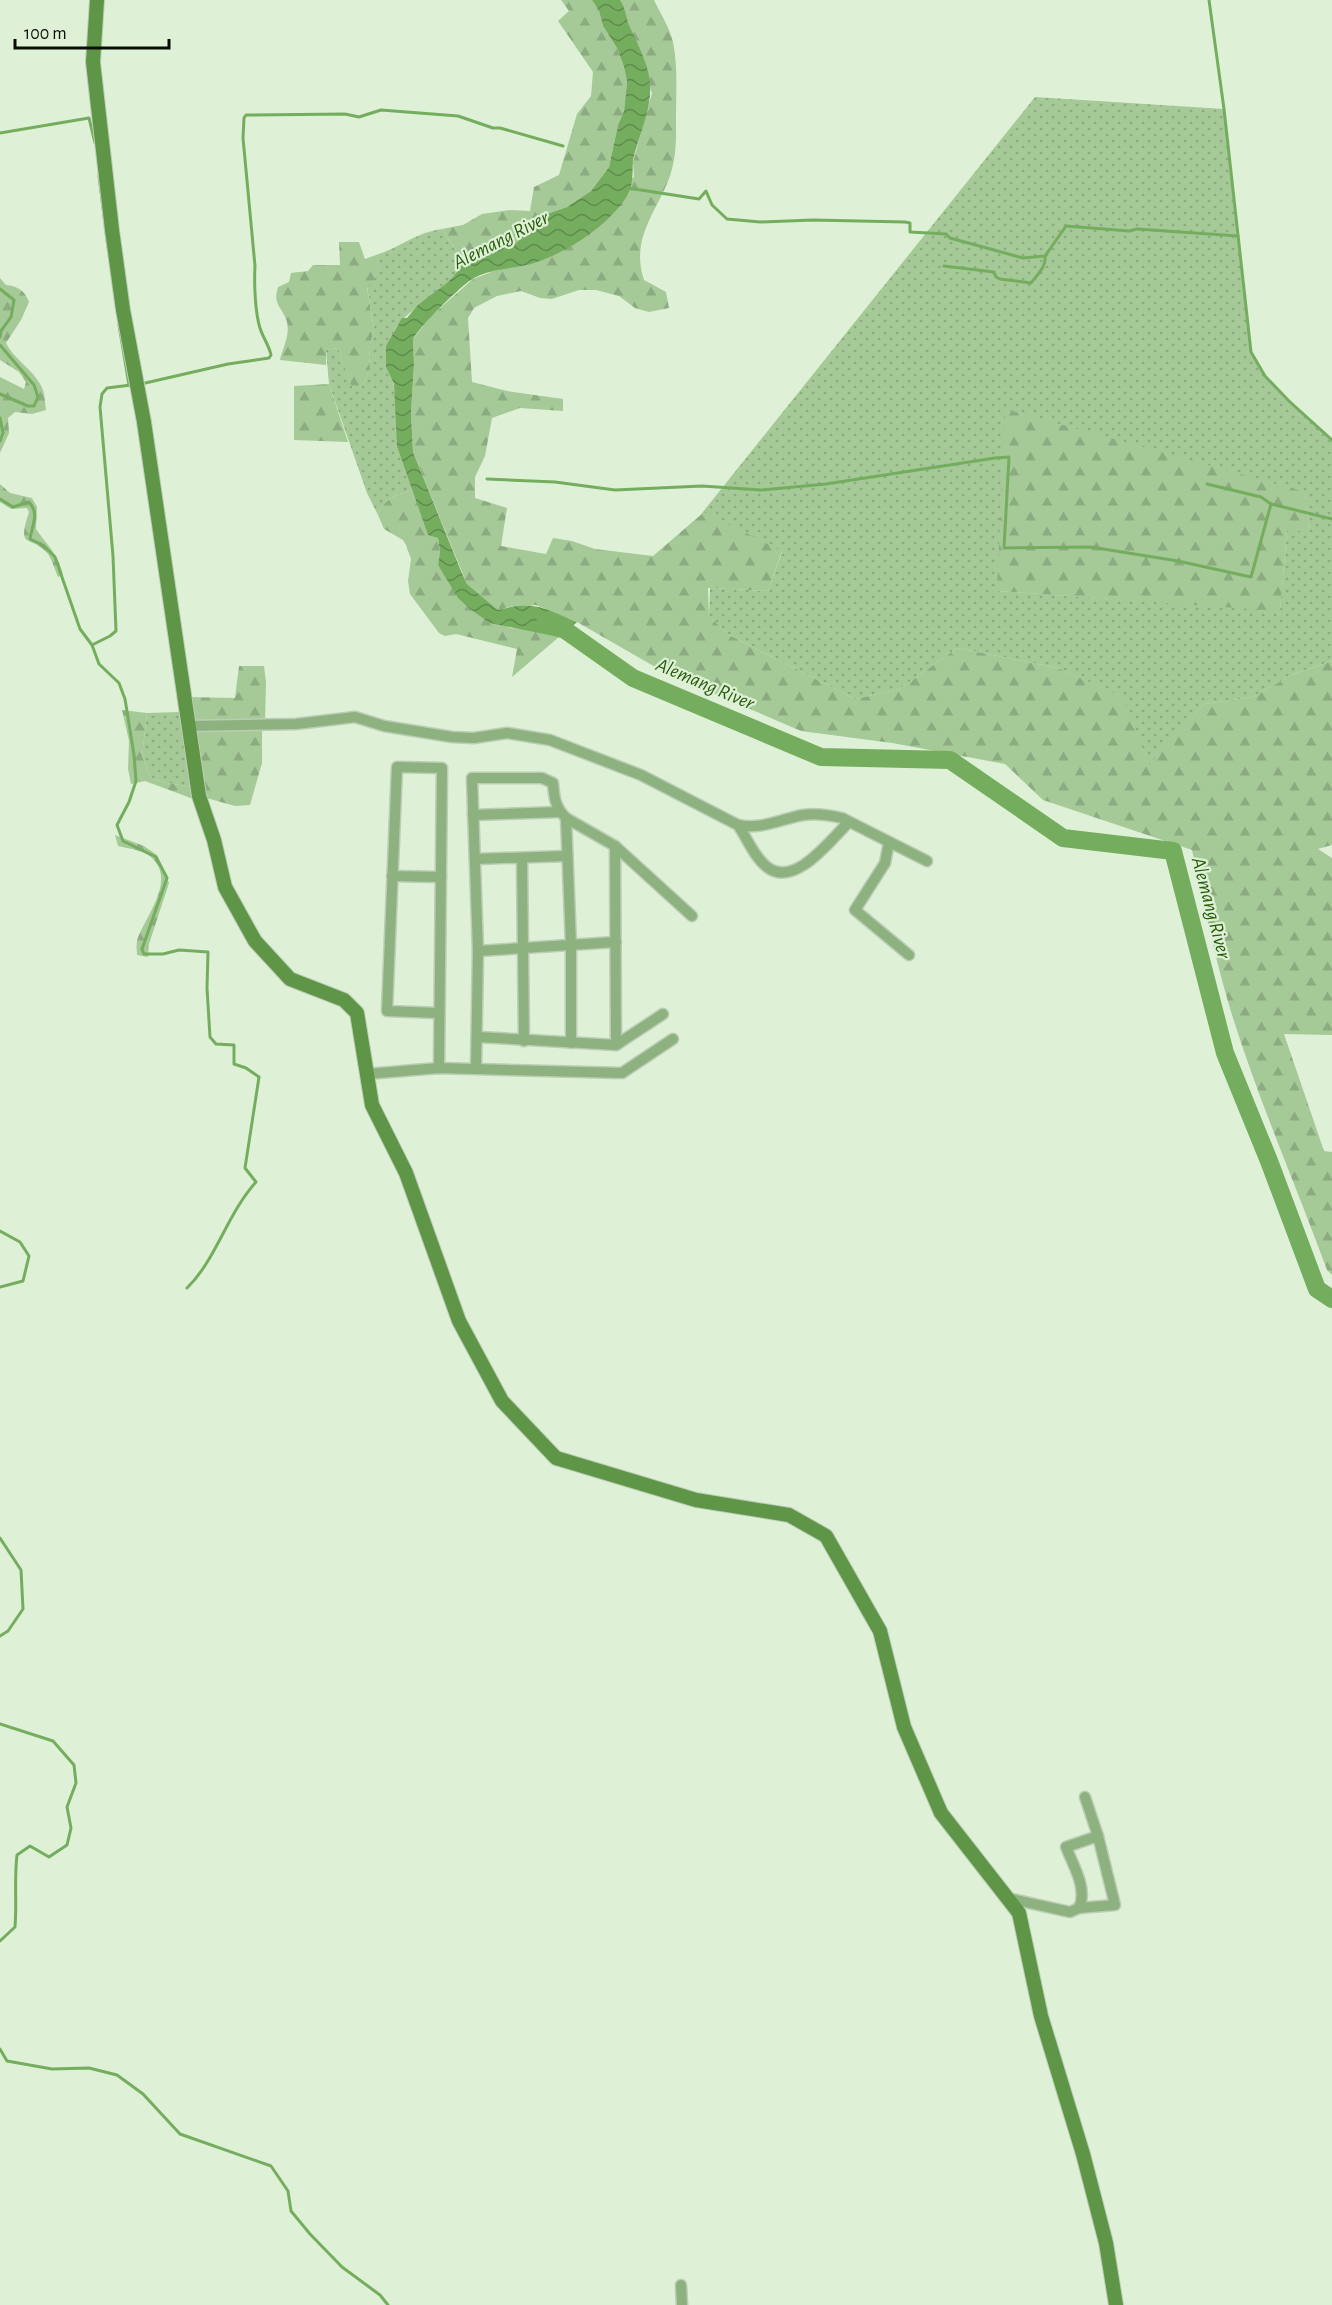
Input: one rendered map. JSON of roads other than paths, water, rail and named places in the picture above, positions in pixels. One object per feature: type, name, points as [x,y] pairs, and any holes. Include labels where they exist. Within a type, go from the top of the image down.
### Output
[{"type":"street","points":[[97,0],[93,63],[123,310],[144,422],[199,796],[214,840],[225,887],[255,941],[290,979],[344,1000],[357,1013],[372,1105],[406,1173],[459,1321],[502,1401],[556,1458],[696,1500],[789,1515],[826,1536],[880,1631],[904,1727],[941,1813],[1019,1913],[1041,2016],[1083,2154],[1106,2243],[1116,2305]]},
{"type":"street","points":[[188,726],[296,724],[355,717],[384,726],[452,737],[474,738],[507,733],[542,739],[641,775],[738,825],[754,827],[817,814],[842,818],[927,861]]},
{"type":"street","points":[[438,1013],[387,1011],[397,767],[442,768],[439,1068]]},
{"type":"street","points":[[476,1068],[478,951],[472,778],[542,777],[548,779],[552,783],[555,805],[563,815],[615,846],[692,916]]},
{"type":"street","points":[[473,815],[563,815]]},
{"type":"street","points":[[563,815],[567,856],[571,1043]]},
{"type":"street","points":[[738,825],[767,866],[778,871],[792,872],[808,862],[849,822]]},
{"type":"street","points":[[889,842],[885,863],[855,910],[909,955]]},
{"type":"street","points":[[615,846],[616,1045]]},
{"type":"street","points":[[475,859],[567,856]]},
{"type":"street","points":[[522,858],[524,1041]]},
{"type":"street","points":[[392,876],[441,877]]},
{"type":"street","points":[[478,951],[616,942]]},
{"type":"street","points":[[478,1037],[616,1045],[663,1014]]},
{"type":"street","points":[[367,1074],[439,1068],[622,1073],[673,1039]]},
{"type":"street","points":[[1007,1898],[1070,1912],[1080,1908],[1115,1905],[1086,1797]]},
{"type":"street","points":[[1080,1908],[1082,1888],[1066,1847],[1098,1836]]},
{"type":"street","points":[[681,2285],[682,2305]]},
{"type":"water","points":[[592,0],[620,0],[649,76],[650,99],[633,160],[632,183],[627,196],[608,219],[596,229],[555,255],[527,265],[494,271],[474,278],[442,306],[413,339],[411,413],[413,452],[467,584],[498,610],[521,606],[538,607],[577,622],[559,637],[490,623],[458,598],[438,565],[440,551],[438,538],[428,535],[397,446],[394,384],[386,367],[386,346],[402,318],[407,318],[419,304],[451,279],[463,261],[516,243],[547,214],[567,207],[591,191],[609,167],[618,125],[624,111],[627,82],[617,48],[603,26],[599,11]]},
{"type":"waterway","points":[[1209,0],[1224,109],[1251,352],[1265,376],[1332,440]]},
{"type":"waterway","points":[[141,384],[228,364],[269,358],[271,355],[260,328],[256,306],[255,266],[243,138],[246,115],[345,114],[359,117],[381,110],[458,116],[493,128],[563,146]]},
{"type":"waterway","points":[[0,133],[89,118],[95,143]]},
{"type":"waterway","points":[[99,176],[108,247]]},
{"type":"waterway","points":[[628,188],[699,199],[706,191],[712,205],[727,219],[760,222],[813,220],[905,222],[910,223],[910,232],[946,234],[950,238],[1023,258],[1045,256],[1066,226],[1238,236]]},
{"type":"waterway","points":[[944,266],[994,272],[1000,279],[1031,283],[1043,267],[1045,256]]},
{"type":"waterway","points":[[0,289],[14,300],[11,317],[1,331],[0,337]]},
{"type":"waterway","points":[[119,325],[129,385]]},
{"type":"waterway","points":[[0,345],[34,385],[38,397],[34,406],[28,406],[0,394]]},
{"type":"waterway","points":[[131,385],[107,388],[102,394],[100,407],[113,556],[116,631],[92,645],[99,664],[119,683],[125,699],[134,755],[136,781],[129,802],[117,825],[123,841],[156,857],[167,878],[142,949],[144,954],[163,954],[179,950],[208,952],[207,988],[210,1037],[216,1044],[234,1045],[234,1064],[246,1068],[259,1077],[245,1168],[256,1182],[237,1208],[206,1264],[187,1288]]},
{"type":"waterway","points":[[0,418],[3,433],[0,441]]},
{"type":"waterway","points":[[487,479],[555,482],[615,490],[702,486],[761,490],[826,484],[1009,457],[1004,548],[1091,547],[1178,561],[1251,577],[1271,504]]},
{"type":"waterway","points":[[1207,484],[1261,497],[1271,504],[1332,519]]},
{"type":"waterway","points":[[0,499],[13,507],[29,502],[32,506],[35,515],[30,539],[43,545],[55,557],[80,629],[92,645]]},
{"type":"waterway","name":"Alemang River","points":[[545,623],[565,630],[633,678],[821,757],[950,760],[1063,838],[1173,851],[1225,1053],[1317,1289],[1332,1299]]},
{"type":"waterway","points":[[0,1231],[20,1242],[29,1256],[23,1281],[0,1287]]},
{"type":"waterway","points":[[0,1538],[21,1570],[23,1609],[8,1631],[0,1636]]},
{"type":"waterway","points":[[0,1724],[53,1741],[74,1765],[76,1783],[67,1807],[71,1828],[67,1845],[49,1857],[30,1846],[17,1855],[15,1927],[0,1941]]},
{"type":"waterway","points":[[0,2049],[7,2061],[52,2069],[89,2068],[117,2075],[143,2094],[180,2134],[271,2166],[288,2191],[291,2211],[310,2234],[342,2267],[380,2295],[388,2305]]}]
